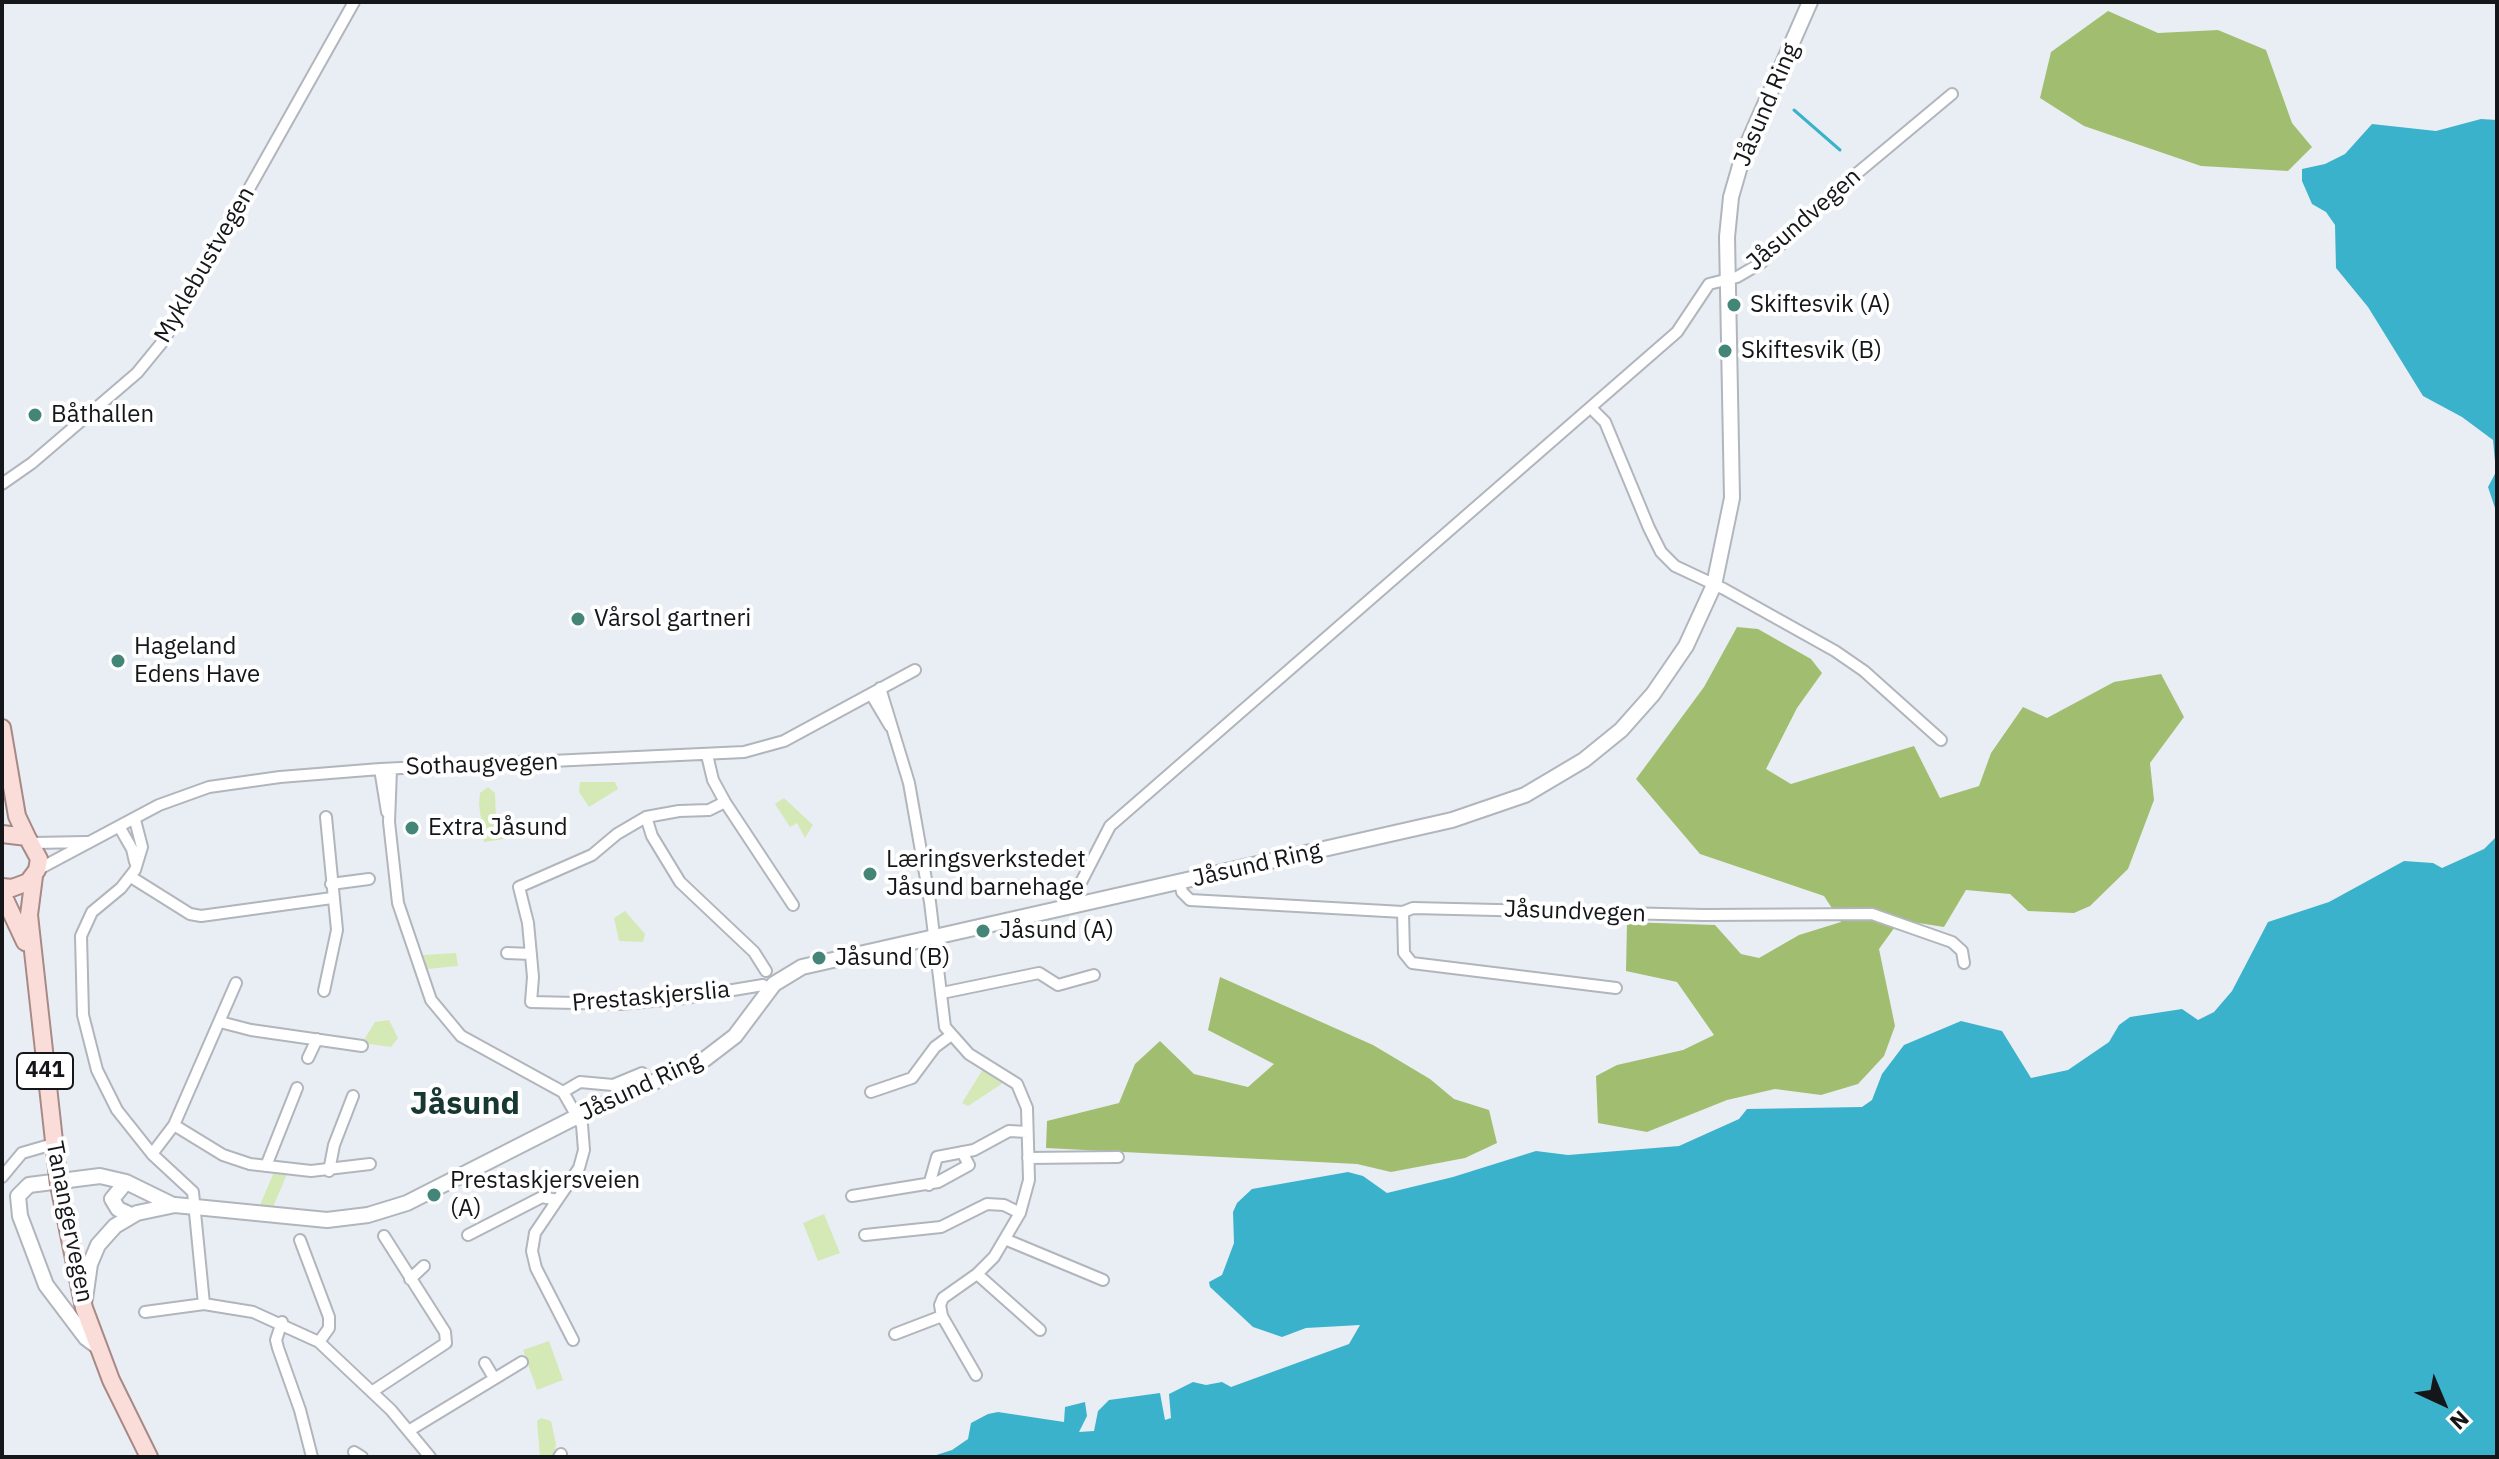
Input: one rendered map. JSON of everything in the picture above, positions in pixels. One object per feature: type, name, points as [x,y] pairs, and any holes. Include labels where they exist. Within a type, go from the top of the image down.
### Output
[{"type":"main road","name":"Jåsund Ring","points":[[84,1308],[93,1253],[108,1232],[131,1215],[175,1205],[314,1221],[377,1213],[417,1199],[578,1116],[705,1059],[735,1036],[769,989],[802,967],[1442,823],[1498,806],[1541,787],[1598,750],[1653,694],[1686,646],[1714,585],[1732,498],[1728,280],[1731,197],[1744,152],[1810,2]]},
{"type":"main road","name":"441","points":[[2,728],[17,816],[39,859],[36,873],[20,887],[2,890]]},
{"type":"main road","name":"441","points":[[2,784],[6,765]]},
{"type":"main road","points":[[2,834],[20,833],[30,840]]},
{"type":"main road","name":"Tanangervegen","points":[[36,873],[29,898],[34,974],[58,1177],[84,1308],[122,1406],[149,1457]]},
{"type":"main road","name":"Tanangervegen","points":[[2,890],[19,925],[34,974]]},
{"type":"main road","name":"Jåsund Ring","points":[[98,1347],[86,1338],[46,1285],[17,1201],[24,1188],[36,1183],[84,1177],[126,1182],[175,1205]]},
{"type":"main road","points":[[126,1182],[113,1193],[112,1199],[118,1209],[131,1215]]},
{"type":"street","name":"Myklebustvegen","points":[[2,484],[32,463],[137,373],[164,340],[354,2]]},
{"type":"street","name":"Jåsundvegen","points":[[1073,906],[1080,883],[1110,826],[1677,332],[1709,284],[1728,280],[1761,263],[1849,180],[1952,94]]},
{"type":"street","points":[[1591,408],[1605,422],[1661,552],[1675,566],[1835,651],[1864,671],[1941,740]]},
{"type":"street","name":"Sothaugvegen","points":[[36,873],[159,805],[209,787],[280,777],[386,769],[744,752],[784,741],[915,670]]},
{"type":"street","points":[[876,691],[895,734],[909,783],[935,937],[943,1022],[950,1036],[983,1064],[1017,1084],[1025,1098],[1029,1180],[1020,1213],[1007,1240],[977,1274],[943,1298],[942,1316],[976,1375]]},
{"type":"street","points":[[707,755],[713,780],[725,802],[793,905]]},
{"type":"street","points":[[386,769],[398,903],[436,1009],[461,1036],[563,1092],[578,1116],[584,1134],[582,1159],[535,1233],[532,1251],[536,1268],[573,1340]]},
{"type":"street","points":[[507,953],[531,954],[519,887],[592,855],[617,834],[646,817],[709,810],[725,802]]},
{"type":"street","points":[[324,991],[337,930],[326,817]]},
{"type":"street","points":[[646,817],[652,836],[680,882],[754,952],[766,971]]},
{"type":"street","points":[[135,820],[142,847],[133,873],[92,912],[84,924],[80,949],[83,1015],[97,1070],[124,1120],[152,1154],[189,1186],[195,1207],[194,1236],[204,1304]]},
{"type":"street","points":[[120,828],[132,849],[133,873]]},
{"type":"street","name":"Sothaugvegen","points":[[30,840],[93,841]]},
{"type":"street","points":[[133,873],[190,914],[201,916],[332,898]]},
{"type":"street","points":[[331,884],[369,879]]},
{"type":"street","name":"Jåsundvegen","points":[[1180,882],[1182,892],[1190,900],[1403,912],[1413,908],[1704,915],[1872,914],[1952,942],[1962,951],[1964,963]]},
{"type":"street","points":[[1403,912],[1404,953],[1412,963],[1616,988]]},
{"type":"street","name":"Prestaskjerslia","points":[[531,954],[531,1002],[620,1004],[763,985],[769,989]]},
{"type":"street","points":[[942,993],[1039,973],[1058,985],[1094,975]]},
{"type":"street","points":[[152,1154],[174,1125],[236,983]]},
{"type":"street","points":[[220,1022],[362,1046]]},
{"type":"street","points":[[871,1092],[912,1078],[935,1047],[950,1036]]},
{"type":"street","points":[[308,1058],[317,1039]]},
{"type":"street","points":[[563,1092],[580,1082],[613,1085],[642,1073]]},
{"type":"street","points":[[266,1166],[297,1088]]},
{"type":"street","points":[[329,1171],[334,1145],[353,1096]]},
{"type":"street","points":[[174,1125],[223,1155],[266,1166],[329,1171],[370,1164]]},
{"type":"street","points":[[929,1185],[937,1157],[962,1152],[1009,1131],[1027,1132]]},
{"type":"street","points":[[2,1177],[22,1153],[53,1144]]},
{"type":"street","points":[[852,1196],[929,1185],[969,1165],[962,1152]]},
{"type":"street","points":[[1028,1158],[1118,1157]]},
{"type":"street","points":[[468,1235],[542,1197],[557,1200]]},
{"type":"street","points":[[865,1235],[941,1227],[987,1204],[1004,1205],[1020,1213]]},
{"type":"street","points":[[373,1391],[446,1343],[445,1332],[384,1236]]},
{"type":"street","points":[[300,1240],[330,1321],[319,1342]]},
{"type":"street","points":[[1007,1240],[1103,1280]]},
{"type":"street","points":[[295,1270],[308,1265]]},
{"type":"street","points":[[410,1279],[424,1266]]},
{"type":"street","points":[[977,1274],[1040,1330]]},
{"type":"street","points":[[145,1312],[204,1304],[253,1312],[282,1322],[319,1342],[373,1391],[410,1430],[430,1457]]},
{"type":"street","points":[[895,1334],[942,1316]]},
{"type":"street","points":[[282,1322],[276,1340],[312,1457]]},
{"type":"street","points":[[410,1430],[522,1362]]},
{"type":"street","points":[[485,1363],[494,1378]]},
{"type":"green space","points":[[2108,11],[2158,33],[2218,30],[2266,50],[2292,123],[2312,147],[2288,171],[2201,166],[2084,126],[2040,98],[2051,52]]},
{"type":"green space","points":[[1737,627],[1758,629],[1811,659],[1822,673],[1797,708],[1766,769],[1791,784],[1914,746],[1940,798],[1979,786],[1991,753],[2023,707],[2047,718],[2114,682],[2161,674],[2184,717],[2150,763],[2154,800],[2128,869],[2090,906],[2074,913],[2028,911],[2010,894],[1966,890],[1944,927],[1900,920],[1879,949],[1895,1026],[1884,1056],[1858,1084],[1821,1095],[1775,1089],[1727,1100],[1647,1132],[1598,1123],[1596,1076],[1617,1065],[1683,1050],[1714,1035],[1677,982],[1626,971],[1627,922],[1715,925],[1741,954],[1759,958],[1799,935],[1841,922],[1824,896],[1700,854],[1636,779],[1704,687]]},
{"type":"green space","points":[[580,782],[615,782],[618,789],[589,807],[579,792]]},
{"type":"green space","points":[[488,787],[495,793],[496,822],[503,826],[504,839],[484,842],[479,804],[480,793]]},
{"type":"green space","points":[[784,798],[813,825],[805,838],[797,823],[790,827],[775,804]]},
{"type":"green space","points":[[625,911],[645,934],[643,942],[619,941],[614,918]]},
{"type":"green space","points":[[456,953],[458,966],[427,969],[423,955]]},
{"type":"green space","points":[[1220,977],[1373,1045],[1430,1079],[1454,1099],[1489,1110],[1497,1143],[1465,1158],[1391,1172],[1357,1164],[1046,1148],[1047,1121],[1119,1103],[1135,1064],[1160,1041],[1194,1074],[1248,1087],[1274,1064],[1208,1030]]},
{"type":"green space","points":[[389,1020],[398,1038],[391,1047],[362,1043],[375,1022]]},
{"type":"green space","points":[[983,1069],[1006,1081],[968,1106],[962,1103]]},
{"type":"green space","points":[[274,1172],[287,1174],[273,1207],[260,1205]]},
{"type":"green space","points":[[824,1214],[840,1253],[818,1261],[803,1223]]},
{"type":"green space","points":[[549,1341],[563,1380],[537,1390],[523,1350]]},
{"type":"green space","points":[[541,1418],[551,1421],[556,1444],[554,1457],[540,1457],[537,1421]]},
{"type":"water","points":[[2481,119],[2497,120],[2497,514],[2488,487],[2496,472],[2493,440],[2462,417],[2423,396],[2368,307],[2336,268],[2335,225],[2326,212],[2312,204],[2302,181],[2302,169],[2325,164],[2345,154],[2372,124],[2436,131]]},
{"type":"water","points":[[2497,836],[2497,1457],[930,1457],[952,1450],[968,1439],[971,1423],[988,1414],[998,1412],[1064,1422],[1065,1407],[1085,1402],[1087,1416],[1079,1432],[1094,1431],[1098,1411],[1109,1400],[1160,1393],[1165,1420],[1171,1418],[1169,1394],[1193,1382],[1206,1385],[1222,1382],[1231,1387],[1349,1344],[1360,1325],[1306,1328],[1282,1337],[1253,1327],[1210,1287],[1209,1282],[1222,1275],[1234,1243],[1233,1212],[1237,1203],[1252,1189],[1348,1172],[1363,1176],[1387,1193],[1453,1177],[1536,1151],[1568,1155],[1679,1146],[1739,1119],[1747,1109],[1862,1107],[1872,1100],[1882,1074],[1904,1045],[1961,1021],[2002,1031],[2031,1078],[2068,1070],[2109,1042],[2119,1025],[2130,1017],[2182,1009],[2198,1020],[2214,1012],[2232,991],[2268,922],[2329,902],[2404,861],[2433,863],[2442,868],[2484,849]]},
{"type":"waterway","points":[[1794,110],[1840,150]]},
{"type":"place","name":"Skiftesvik (A)","points":[[1734,305]]},
{"type":"place","name":"Skiftesvik (B)","points":[[1725,351]]},
{"type":"place","name":"Båthallen","points":[[35,415]]},
{"type":"place","name":"Vårsol gartneri","points":[[578,619]]},
{"type":"place","name":"Hageland Edens Have","points":[[118,661]]},
{"type":"place","name":"Extra Jåsund","points":[[412,828]]},
{"type":"place","name":"Læringsverkstedet Jåsund barnehage","points":[[870,874]]},
{"type":"place","name":"Jåsund (A)","points":[[983,931]]},
{"type":"place","name":"Jåsund (B)","points":[[819,958]]},
{"type":"place","name":"Prestaskjersveien (A)","points":[[434,1195]]},
{"type":"district","name":"Jåsund","points":[[465,1105]]}]
